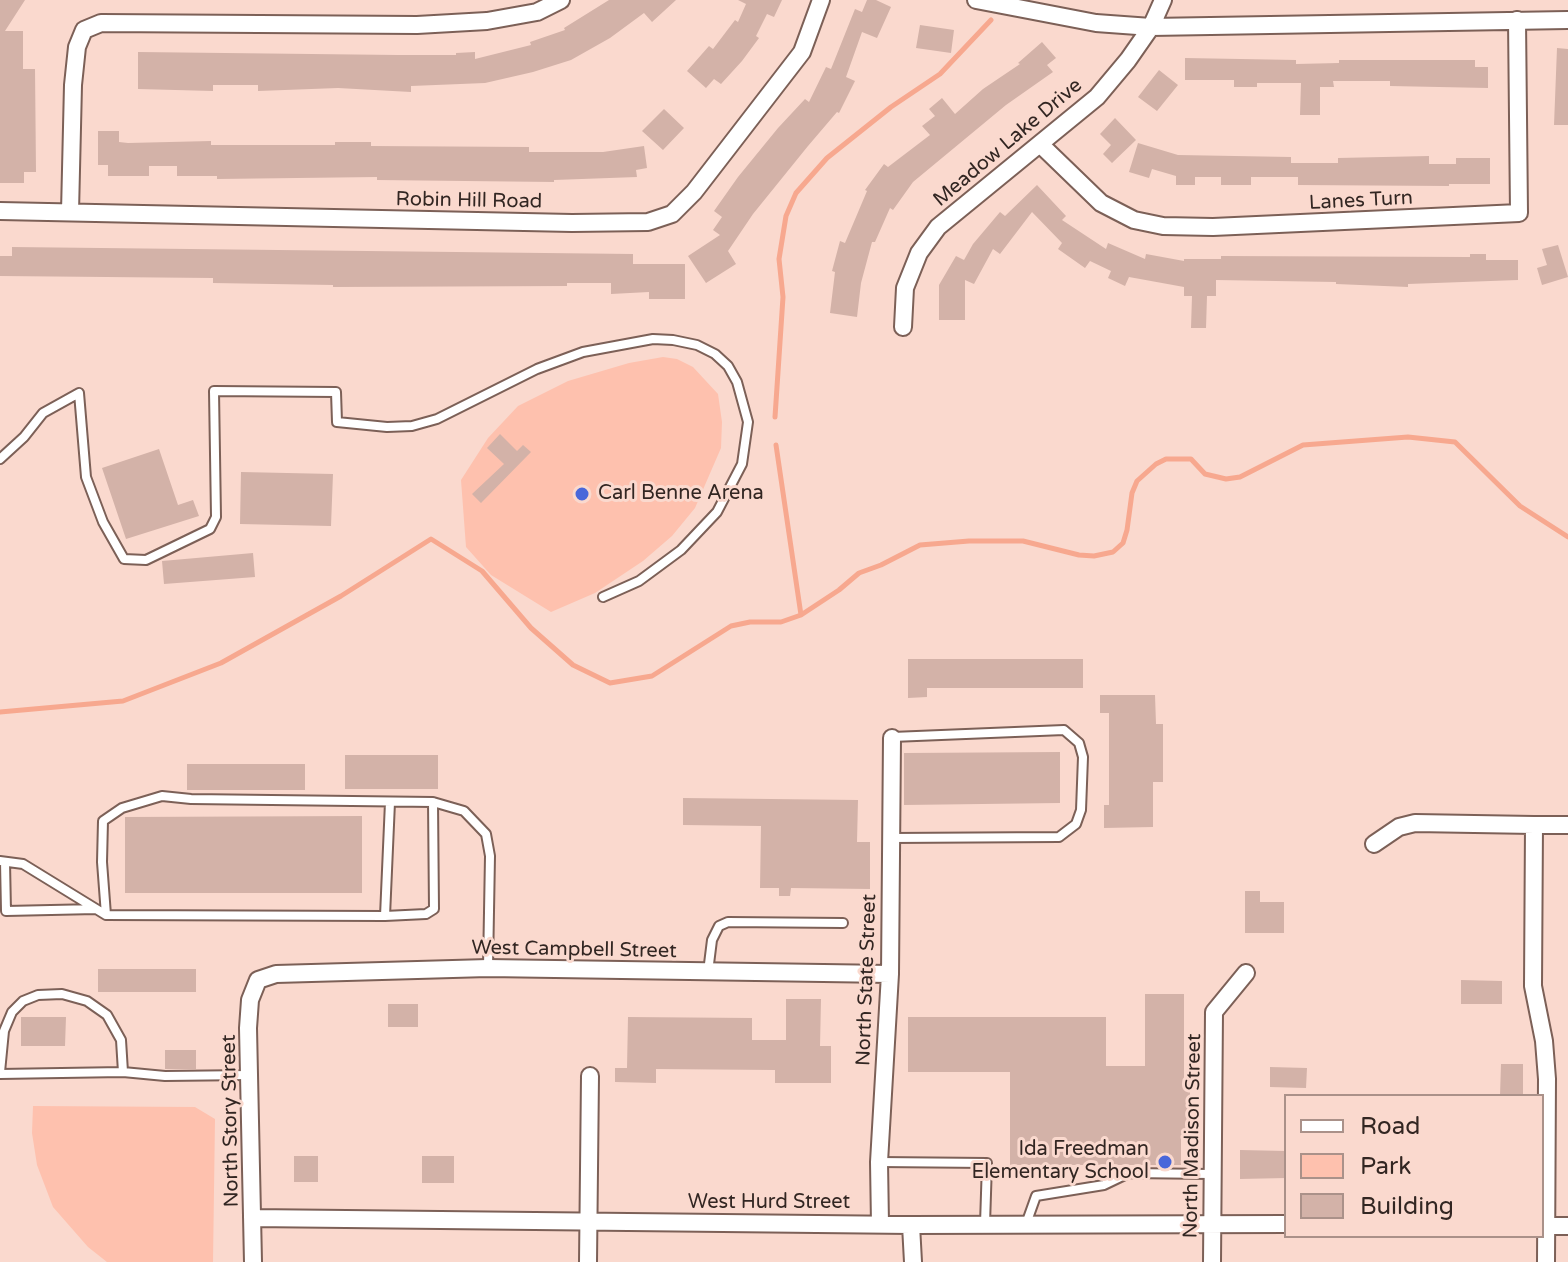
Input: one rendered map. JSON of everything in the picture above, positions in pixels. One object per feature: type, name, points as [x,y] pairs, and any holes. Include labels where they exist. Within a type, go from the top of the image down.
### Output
[{"type":"street","points":[[70,212],[73,85],[77,47],[84,30],[101,23],[417,25],[487,21],[537,12],[561,0]]},
{"type":"street","name":"Robin Hill Road","points":[[0,211],[557,223],[648,222],[672,214],[694,192],[802,52],[821,0]]},
{"type":"street","points":[[976,0],[1096,23],[1151,27],[1568,20]]},
{"type":"street","name":"Meadow Lake Drive","points":[[903,327],[905,288],[919,253],[938,227],[1097,97],[1151,27],[1163,0]]},
{"type":"street","name":"Lanes Turn","points":[[1041,145],[1101,203],[1134,220],[1163,226],[1213,227],[1519,213],[1517,20]]},
{"type":"street","name":"North State Street","points":[[880,1224],[879,1162],[890,974],[892,738]]},
{"type":"street","points":[[1374,844],[1399,827],[1415,823],[1568,825]]},
{"type":"street","points":[[1534,825],[1533,986],[1544,1041],[1547,1079],[1546,1262]]},
{"type":"street","name":"West Campbell Street","points":[[258,980],[276,974],[488,968],[890,974]]},
{"type":"street","name":"North Madison Street","points":[[1212,1262],[1214,1012],[1246,973]]},
{"type":"street","name":"North Story Street","points":[[253,1262],[250,1000],[258,980]]},
{"type":"street","points":[[588,1262],[590,1076]]},
{"type":"street","name":"West Hurd Street","points":[[252,1218],[911,1225],[1284,1224]]},
{"type":"street","points":[[911,1225],[913,1262]]},
{"type":"street","points":[[1544,1226],[1568,1226]]},
{"type":"lane","points":[[0,459],[24,437],[43,413],[79,393],[86,477],[103,522],[124,559],[146,560],[210,529],[216,517],[214,391],[336,392],[337,422],[412,426],[437,419],[537,369],[583,352],[653,339],[697,345],[715,354],[728,366],[737,382],[748,422],[742,464],[717,512],[691,539],[639,581],[603,597]]},
{"type":"lane","points":[[891,838],[1059,837],[1076,824],[1081,810],[1083,757],[1079,743],[1064,730],[892,738]]},
{"type":"lane","points":[[106,915],[103,821],[122,808],[162,796],[433,802],[464,811],[486,834],[490,856],[488,968]]},
{"type":"lane","points":[[385,916],[390,802]]},
{"type":"lane","points":[[97,909],[6,911],[3,861],[34,869],[97,909],[106,915],[426,914],[434,909],[433,802]]},
{"type":"lane","points":[[708,972],[712,940],[719,926],[728,922],[843,923]]},
{"type":"lane","points":[[123,1072],[121,1040],[107,1015],[87,1001],[62,994],[38,995],[23,1001],[12,1012],[4,1031],[0,1073],[250,1075]]},
{"type":"lane","points":[[879,1162],[987,1163],[985,1224]]},
{"type":"lane","points":[[1026,1224],[1036,1196],[1104,1185],[1129,1173],[1211,1174]]},
{"type":"green space","name":"Carl Benne Arena","points":[[663,357],[677,359],[693,367],[718,394],[722,422],[721,448],[695,508],[672,536],[643,561],[595,593],[551,612],[491,575],[466,547],[461,480],[488,438],[518,406],[568,381],[629,363]]},
{"type":"green space","points":[[33,1106],[195,1107],[215,1119],[213,1262],[107,1262],[88,1247],[53,1207],[37,1165],[32,1133]]},
{"type":"building","points":[[0,0],[25,0],[5,31],[23,31],[23,69],[35,69],[36,172],[24,172],[24,183],[0,183]]},
{"type":"building","points":[[609,0],[676,0],[652,22],[644,13],[610,38],[571,60],[485,83],[411,86],[411,92],[338,88],[258,91],[258,85],[213,85],[213,91],[138,89],[138,52],[456,55],[475,52],[475,59],[531,45],[530,42],[565,30]]},
{"type":"building","points":[[738,0],[782,0],[774,17],[767,14],[756,36],[759,38],[742,61],[721,84],[714,79],[706,88],[687,71],[709,46],[713,49],[735,20],[738,22],[746,4]]},
{"type":"building","points":[[867,0],[876,0],[891,7],[877,38],[862,32],[846,77],[855,81],[839,113],[753,214],[728,251],[736,264],[706,283],[688,256],[720,235],[713,230],[722,217],[714,211],[778,128],[805,99],[809,102],[826,67],[831,69],[855,9],[862,12]]},
{"type":"building","points":[[920,25],[954,30],[951,53],[916,48]]},
{"type":"building","points":[[1042,42],[1056,58],[1047,65],[1053,72],[1006,105],[913,182],[893,210],[890,208],[875,242],[872,242],[861,283],[857,317],[830,313],[835,272],[832,271],[840,241],[845,243],[865,190],[884,164],[888,167],[930,135],[922,126],[935,116],[929,109],[942,98],[955,114],[983,89],[1020,64]]},
{"type":"building","points":[[1557,48],[1568,49],[1568,125],[1554,125]]},
{"type":"building","points":[[1185,58],[1296,60],[1296,64],[1339,63],[1339,60],[1475,60],[1475,67],[1488,67],[1488,88],[1390,86],[1390,81],[1333,81],[1334,87],[1320,87],[1320,115],[1300,115],[1301,83],[1257,83],[1257,87],[1234,87],[1234,80],[1185,80]]},
{"type":"building","points":[[1159,70],[1178,85],[1157,111],[1138,97]]},
{"type":"building","points":[[664,109],[684,128],[663,150],[642,131]]},
{"type":"building","points":[[1115,118],[1136,140],[1112,163],[1103,154],[1111,145],[1100,134]]},
{"type":"building","points":[[98,131],[119,131],[119,142],[128,143],[211,141],[211,145],[335,145],[335,142],[371,142],[371,146],[529,147],[529,152],[603,152],[644,146],[647,168],[636,170],[637,177],[554,182],[377,180],[377,177],[217,179],[217,176],[177,176],[177,166],[149,166],[149,176],[108,176],[108,165],[98,165]]},
{"type":"building","points":[[1138,143],[1178,155],[1291,157],[1291,163],[1338,163],[1338,158],[1429,156],[1429,164],[1456,164],[1456,158],[1490,158],[1490,184],[1298,185],[1298,177],[1251,177],[1251,185],[1221,185],[1221,177],[1195,177],[1195,185],[1176,185],[1176,176],[1152,169],[1149,178],[1129,172]]},
{"type":"building","points":[[1037,185],[1066,216],[1062,220],[1106,249],[1108,243],[1145,259],[1146,254],[1184,261],[1221,259],[1221,256],[1470,257],[1470,254],[1486,254],[1486,260],[1518,260],[1518,280],[1408,284],[1408,287],[1216,280],[1216,296],[1207,296],[1206,328],[1191,328],[1192,296],[1184,296],[1184,287],[1129,277],[1125,286],[1108,278],[1111,271],[1090,261],[1085,268],[1058,249],[1062,243],[1032,212],[1000,254],[993,249],[974,284],[965,280],[965,320],[939,320],[939,285],[956,256],[964,260],[1000,212],[1005,216]]},
{"type":"building","points":[[1558,245],[1568,277],[1542,285],[1537,268],[1547,265],[1542,249]]},
{"type":"building","points":[[12,247],[633,254],[633,264],[685,264],[685,299],[649,299],[649,292],[611,294],[611,283],[333,287],[213,283],[213,278],[0,276],[0,256],[12,256]]},
{"type":"building","points":[[500,434],[517,451],[523,445],[531,452],[481,503],[472,494],[504,464],[487,448]]},
{"type":"building","points":[[159,449],[178,505],[193,500],[199,516],[126,539],[102,468]]},
{"type":"building","points":[[241,472],[333,474],[331,526],[240,524]]},
{"type":"building","points":[[253,553],[255,577],[164,584],[162,561]]},
{"type":"building","points":[[908,659],[1083,659],[1083,688],[927,688],[927,697],[908,698]]},
{"type":"building","points":[[1100,695],[1155,695],[1156,724],[1163,724],[1163,782],[1153,782],[1153,827],[1104,828],[1104,805],[1109,805],[1109,713],[1100,713]]},
{"type":"building","points":[[1060,752],[1060,803],[904,805],[904,753]]},
{"type":"building","points":[[345,755],[438,755],[438,789],[345,789]]},
{"type":"building","points":[[187,764],[305,764],[305,790],[187,790]]},
{"type":"building","points":[[683,798],[858,800],[857,842],[870,842],[870,889],[791,888],[790,896],[779,896],[779,888],[760,888],[761,826],[683,825]]},
{"type":"building","points":[[362,816],[362,893],[125,893],[125,817]]},
{"type":"building","points":[[1245,891],[1260,891],[1260,902],[1284,902],[1284,933],[1245,933]]},
{"type":"building","points":[[98,969],[196,969],[196,992],[98,992]]},
{"type":"building","points":[[1461,980],[1502,981],[1502,1004],[1461,1004]]},
{"type":"building","points":[[1145,994],[1184,994],[1184,1083],[1190,1083],[1190,1135],[1181,1135],[1181,1165],[1010,1165],[1010,1072],[908,1072],[908,1017],[1106,1017],[1106,1066],[1145,1066]]},
{"type":"building","points":[[786,999],[821,999],[820,1046],[831,1046],[831,1083],[775,1083],[775,1070],[656,1069],[656,1083],[615,1082],[615,1068],[627,1068],[628,1017],[752,1018],[752,1040],[786,1040]]},
{"type":"building","points":[[388,1004],[418,1004],[418,1027],[388,1027]]},
{"type":"building","points":[[21,1017],[66,1017],[65,1046],[21,1046]]},
{"type":"building","points":[[165,1050],[196,1050],[196,1069],[165,1069]]},
{"type":"building","points":[[1501,1064],[1523,1064],[1523,1094],[1500,1094]]},
{"type":"building","points":[[1270,1067],[1307,1068],[1306,1088],[1270,1087]]},
{"type":"building","points":[[1240,1150],[1284,1151],[1284,1178],[1240,1179]]},
{"type":"building","points":[[294,1156],[318,1156],[318,1182],[294,1182]]},
{"type":"building","points":[[422,1156],[454,1156],[454,1183],[422,1183]]},
{"type":"waterway","points":[[775,417],[783,297],[779,259],[786,216],[796,193],[827,158],[891,107],[940,74],[991,20]]},
{"type":"waterway","points":[[0,712],[123,701],[221,663],[341,596],[431,539],[482,571],[531,628],[573,665],[610,683],[652,676],[731,626],[750,622],[781,622],[801,615],[859,573],[920,545],[1023,541],[1079,555],[1113,552],[1123,543],[1137,481],[1166,459],[1191,459],[1205,474],[1226,479],[1240,477],[1303,445],[1408,437],[1455,442],[1520,506],[1568,537]]},
{"type":"waterway","points":[[776,445],[801,615]]},
{"type":"place","name":"Carl Benne Arena","points":[[582,494]]},
{"type":"place","name":"Ida Freedman Elementary School","points":[[1165,1162]]}]
